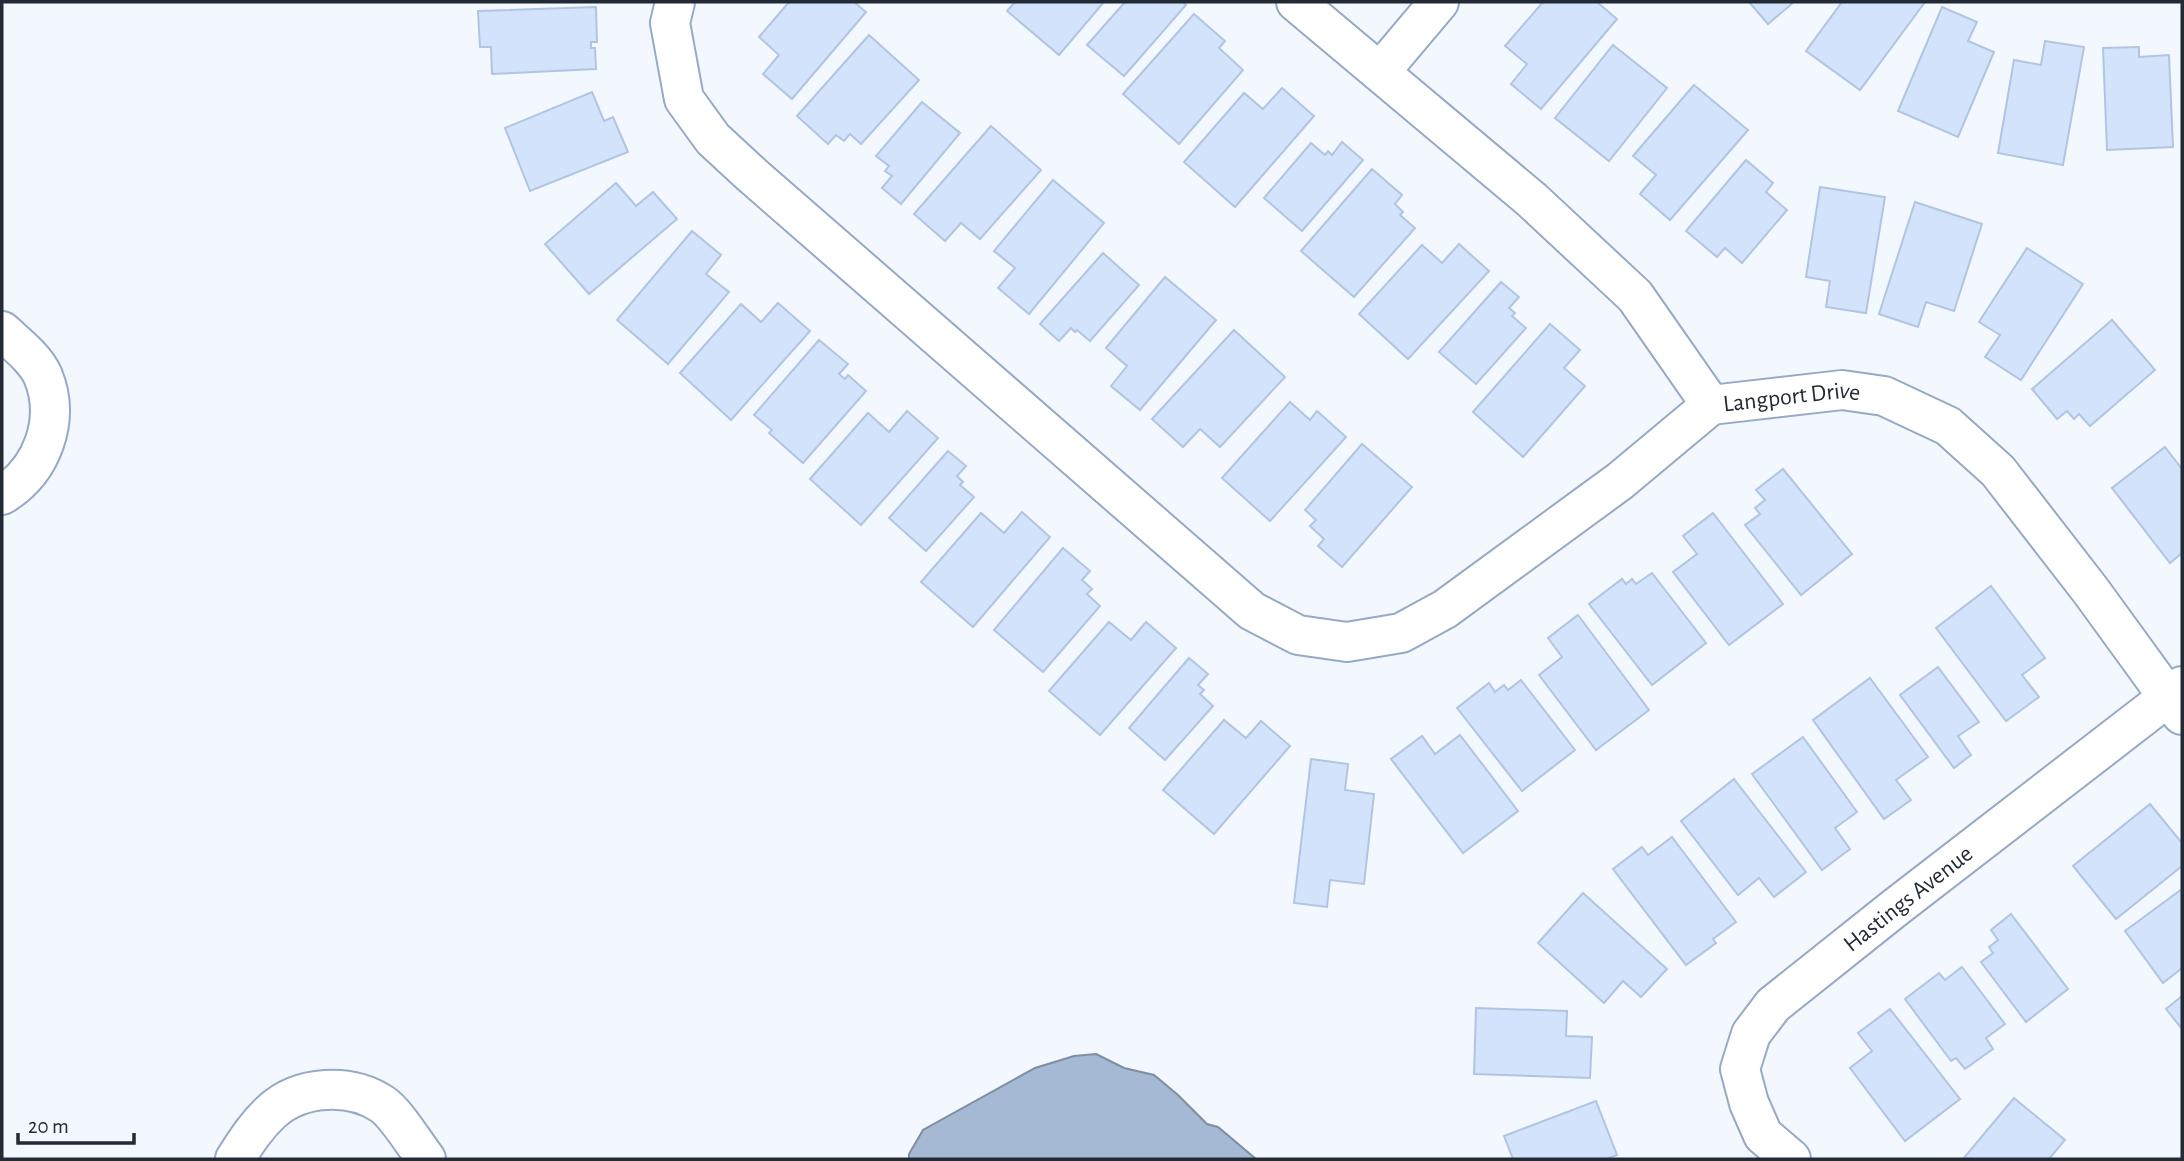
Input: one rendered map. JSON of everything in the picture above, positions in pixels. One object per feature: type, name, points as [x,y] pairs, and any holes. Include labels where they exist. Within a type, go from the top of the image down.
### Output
[{"type":"street","points":[[675,2],[670,23],[684,99],[713,139],[752,176],[1252,611],[1298,635],[1348,642],[1374,638],[1401,633],[1445,609],[1620,481],[1711,405]]},
{"type":"street","name":"Langport Drive","points":[[1296,2],[1532,200],[1635,296],[1711,405],[1842,390],[1885,396],[1948,426],[1998,471],[2178,699]]},
{"type":"street","points":[[1380,72],[1439,2]]},
{"type":"street","points":[[2,331],[23,349],[42,374],[50,403],[48,434],[36,463],[15,487],[2,495]]},
{"type":"street","name":"Hastings Avenue","points":[[1791,1159],[1763,1135],[1749,1103],[1740,1069],[1751,1034],[1773,1005],[1906,899],[2178,699]]},
{"type":"street","points":[[236,1159],[251,1133],[273,1110],[296,1096],[325,1089],[355,1091],[384,1105],[426,1159]]},
{"type":"water","points":[[1096,1054],[1124,1068],[1154,1075],[1207,1124],[1218,1127],[1256,1159],[909,1159],[909,1154],[923,1130],[1035,1068],[1074,1056]]},
{"type":"building","points":[[789,2],[854,2],[866,12],[792,99],[763,74],[779,55],[759,37]]},
{"type":"building","points":[[1015,2],[1104,2],[1059,55],[1007,11]]},
{"type":"building","points":[[1125,2],[1182,2],[1186,5],[1124,76],[1087,45]]},
{"type":"building","points":[[1543,2],[1597,2],[1617,19],[1541,109],[1511,84],[1527,64],[1505,46]]},
{"type":"building","points":[[1749,2],[1794,2],[1768,24]]},
{"type":"building","points":[[1842,2],[1925,2],[1860,90],[1806,51]]},
{"type":"building","points":[[596,7],[597,42],[591,42],[591,48],[595,48],[596,69],[492,74],[491,47],[480,47],[478,11]]},
{"type":"building","points":[[1942,7],[1977,22],[1968,41],[1994,52],[1958,137],[1898,111]]},
{"type":"building","points":[[1194,14],[1225,41],[1219,48],[1243,70],[1179,144],[1123,94]]},
{"type":"building","points":[[869,35],[919,80],[861,144],[850,134],[844,141],[836,135],[828,144],[797,116]]},
{"type":"building","points":[[2045,41],[2084,47],[2063,165],[1998,153],[2014,60],[2041,65]]},
{"type":"building","points":[[1613,45],[1667,88],[1609,161],[1555,118]]},
{"type":"building","points":[[2139,47],[2139,57],[2169,55],[2173,147],[2107,150],[2103,48]]},
{"type":"building","points":[[1694,85],[1748,130],[1670,220],[1640,194],[1656,175],[1633,156]]},
{"type":"building","points":[[1282,88],[1314,116],[1235,207],[1184,162],[1244,93],[1263,109]]},
{"type":"building","points":[[592,92],[604,121],[613,117],[628,152],[530,191],[505,128]]},
{"type":"building","points":[[922,102],[960,133],[901,204],[882,188],[892,176],[885,171],[889,166],[876,156]]},
{"type":"building","points":[[991,126],[1041,170],[980,239],[961,223],[945,241],[914,214]]},
{"type":"building","points":[[1342,142],[1363,160],[1302,231],[1264,198],[1311,143],[1325,155],[1328,151],[1332,155]]},
{"type":"building","points":[[1746,160],[1773,183],[1766,192],[1787,210],[1742,263],[1725,248],[1717,257],[1686,231]]},
{"type":"building","points":[[1372,169],[1402,195],[1395,204],[1403,212],[1400,215],[1415,228],[1354,297],[1301,251]]},
{"type":"building","points":[[1053,180],[1104,223],[1029,314],[998,288],[1015,268],[994,251]]},
{"type":"building","points":[[616,183],[636,206],[653,192],[677,219],[589,294],[545,244]]},
{"type":"building","points":[[1820,187],[1885,197],[1866,313],[1826,307],[1830,281],[1806,277]]},
{"type":"building","points":[[1915,202],[1982,224],[1954,311],[1926,302],[1918,327],[1879,314]]},
{"type":"building","points":[[692,231],[721,255],[706,274],[729,292],[668,364],[617,320]]},
{"type":"building","points":[[1459,244],[1489,271],[1408,359],[1359,314],[1422,245],[1442,263]]},
{"type":"building","points":[[2027,248],[2083,284],[2021,380],[1985,357],[2000,335],[1979,322]]},
{"type":"building","points":[[1103,253],[1139,285],[1090,341],[1071,328],[1059,341],[1040,324]]},
{"type":"building","points":[[1165,277],[1216,320],[1140,410],[1111,386],[1127,366],[1106,348]]},
{"type":"building","points":[[1501,282],[1519,297],[1509,308],[1515,313],[1512,316],[1526,328],[1476,384],[1439,352]]},
{"type":"building","points":[[778,303],[810,331],[731,420],[680,373],[741,304],[761,322]]},
{"type":"building","points":[[2112,320],[2155,370],[2090,426],[2079,414],[2074,419],[2067,411],[2057,419],[2032,389]]},
{"type":"building","points":[[1550,324],[1580,350],[1564,368],[1585,386],[1523,457],[1473,412]]},
{"type":"building","points":[[1234,330],[1285,377],[1220,447],[1200,429],[1183,447],[1152,419]]},
{"type":"building","points":[[819,340],[848,364],[839,374],[845,379],[848,375],[866,391],[803,463],[769,433],[772,430],[754,415]]},
{"type":"building","points":[[1290,402],[1310,420],[1317,411],[1346,437],[1270,521],[1222,478]]},
{"type":"building","points":[[907,411],[938,438],[861,525],[810,479],[868,413],[889,432]]},
{"type":"building","points":[[1362,444],[1412,487],[1342,567],[1318,546],[1324,539],[1310,526],[1316,520],[1305,510]]},
{"type":"building","points":[[2165,447],[2182,469],[2182,553],[2170,563],[2112,488]]},
{"type":"building","points":[[948,451],[966,466],[957,476],[963,482],[960,485],[974,497],[926,551],[889,518]]},
{"type":"building","points":[[1783,469],[1852,554],[1801,595],[1745,525],[1760,514],[1755,508],[1765,500],[1756,490]]},
{"type":"building","points":[[1022,512],[1050,537],[973,627],[921,582],[981,513],[1004,533]]},
{"type":"building","points":[[1713,513],[1783,604],[1729,645],[1673,572],[1697,554],[1683,536]]},
{"type":"building","points":[[1063,548],[1090,571],[1082,580],[1092,589],[1087,594],[1100,606],[1043,672],[994,630]]},
{"type":"building","points":[[1652,573],[1706,643],[1652,685],[1589,604],[1622,579],[1626,584],[1632,579],[1636,584]]},
{"type":"building","points":[[1991,586],[2045,658],[2022,675],[2039,697],[2006,721],[1936,628]]},
{"type":"building","points":[[1578,615],[1649,710],[1596,750],[1539,675],[1562,657],[1548,638]]},
{"type":"building","points":[[1109,622],[1131,640],[1146,622],[1176,648],[1100,735],[1049,691]]},
{"type":"building","points":[[1189,658],[1208,674],[1198,685],[1204,690],[1200,694],[1213,706],[1165,760],[1129,728]]},
{"type":"building","points":[[1938,667],[1979,722],[1958,736],[1971,755],[1954,768],[1900,695]]},
{"type":"building","points":[[1870,678],[1928,757],[1896,780],[1911,800],[1884,819],[1813,720]]},
{"type":"building","points":[[1521,680],[1575,750],[1522,791],[1457,708],[1489,683],[1495,692],[1504,685],[1508,690]]},
{"type":"building","points":[[1224,720],[1246,738],[1261,721],[1290,746],[1214,834],[1163,790]]},
{"type":"building","points":[[1460,735],[1518,811],[1463,853],[1391,759],[1422,736],[1435,754]]},
{"type":"building","points":[[1803,737],[1857,812],[1835,828],[1850,849],[1822,870],[1752,774]]},
{"type":"building","points":[[1311,759],[1348,764],[1345,790],[1374,794],[1364,884],[1330,880],[1327,907],[1294,903]]},
{"type":"building","points":[[1734,779],[1806,872],[1774,897],[1759,878],[1738,895],[1681,821]]},
{"type":"building","points":[[2150,804],[2182,843],[2182,866],[2116,919],[2073,866]]},
{"type":"building","points":[[1672,837],[1736,922],[1713,939],[1716,943],[1686,965],[1613,869],[1642,847],[1648,855]]},
{"type":"building","points":[[2182,889],[2182,968],[2163,983],[2125,931]]},
{"type":"building","points":[[1583,893],[1667,969],[1641,997],[1623,981],[1604,1003],[1538,943]]},
{"type":"building","points":[[2011,914],[2068,989],[2026,1022],[1981,962],[1993,953],[1989,947],[1998,940],[1991,930]]},
{"type":"building","points":[[1962,967],[2005,1024],[1986,1038],[1993,1049],[1965,1069],[1956,1058],[1951,1061],[1905,999],[1939,973],[1945,980]]},
{"type":"building","points":[[2182,996],[2182,1029],[2166,1009]]},
{"type":"building","points":[[1476,1008],[1567,1011],[1566,1036],[1592,1037],[1590,1078],[1474,1074]]},
{"type":"building","points":[[1890,1009],[1960,1099],[1905,1141],[1850,1068],[1872,1051],[1858,1033]]},
{"type":"building","points":[[2014,1098],[2065,1140],[2049,1159],[1963,1159]]},
{"type":"building","points":[[1596,1101],[1617,1155],[1606,1159],[1513,1159],[1504,1136]]}]
